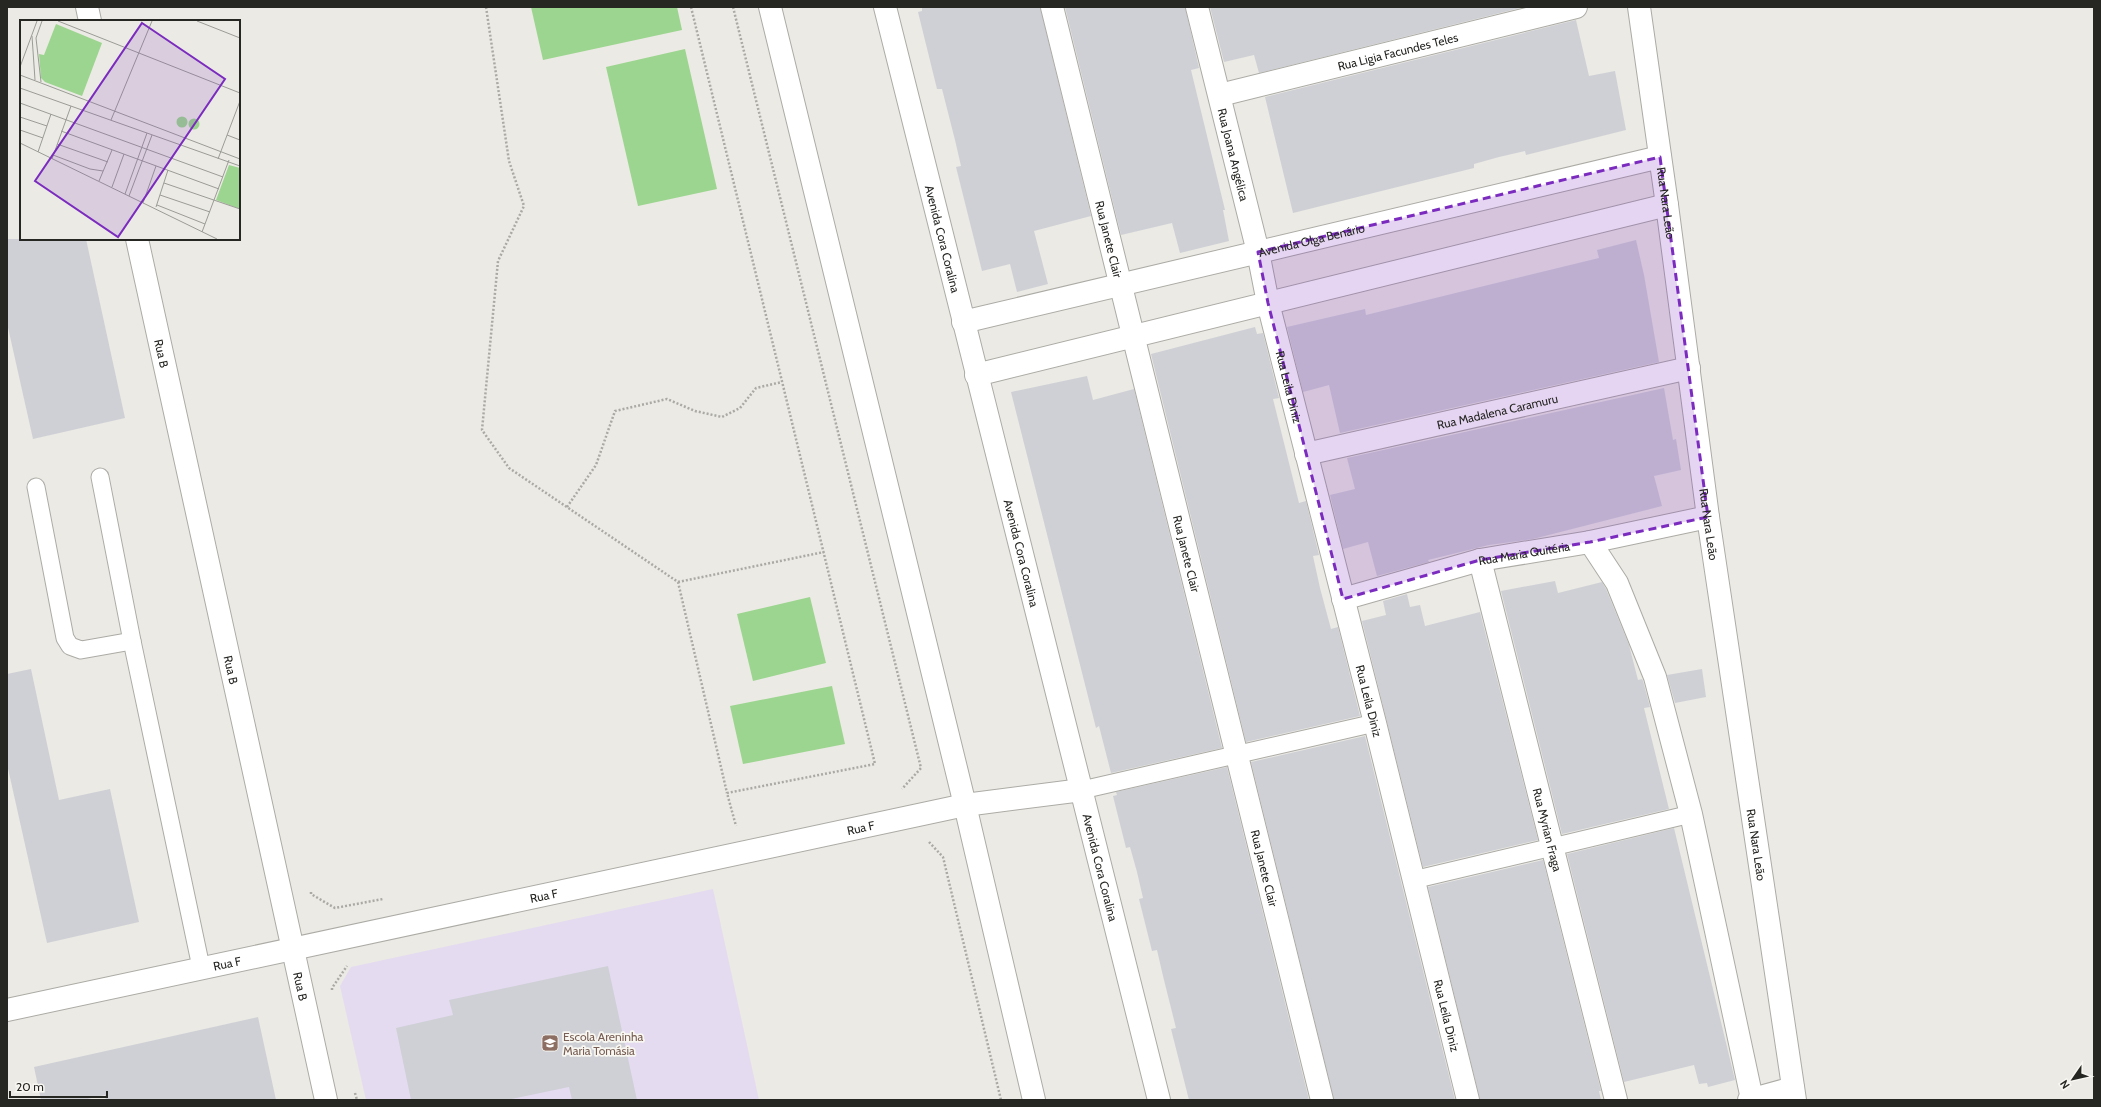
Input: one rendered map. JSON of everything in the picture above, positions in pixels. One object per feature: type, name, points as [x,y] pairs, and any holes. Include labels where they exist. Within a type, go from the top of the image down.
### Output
[{"type":"street","points":[[87,7],[90,20]]},
{"type":"street","points":[[770,7],[965,804],[1034,1100]]},
{"type":"street","name":"Avenida Cora Coralina","points":[[885,7],[976,375],[1082,790],[1159,1100]]},
{"type":"street","name":"Rua Janete Clair","points":[[1052,7],[1238,754],[1322,1100]]},
{"type":"street","name":"Rua Joana Angélica","points":[[1197,7],[1258,252],[1268,303]]},
{"type":"street","name":"Rua Ligia Facundes Teles","points":[[1220,95],[1576,7]]},
{"type":"street","name":"Rua Nara Leão","points":[[1639,7],[1667,205],[1708,517],[1794,1094]]},
{"type":"street","name":"Avenida Olga Benário","points":[[963,322],[1660,157]]},
{"type":"street","points":[[976,375],[1667,205]]},
{"type":"street","name":"Rua B","points":[[137,240],[326,1100]]},
{"type":"street","name":"Rua Leila Diniz","points":[[1268,303],[1376,723],[1413,880],[1468,1100]]},
{"type":"street","name":"Rua Madalena Caramuru","points":[[1306,454],[1689,368]]},
{"type":"street","name":"Rua Maria Quitéria","points":[[1343,598],[1480,560],[1590,542],[1708,517]]},
{"type":"street","points":[[1590,542],[1617,583],[1655,677],[1691,814],[1750,1100],[1794,1094]]},
{"type":"street","name":"Rua Myrian Fraga","points":[[1480,560],[1551,847],[1616,1100]]},
{"type":"street","name":"Rua F","points":[[7,1010],[201,967],[292,949],[965,804],[1082,790]]},
{"type":"lane","points":[[100,477],[132,641],[201,967]]},
{"type":"lane","points":[[36,487],[65,638],[70,646],[81,650],[132,641]]},
{"type":"lane","points":[[1082,790],[1376,723]]},
{"type":"lane","points":[[1413,880],[1691,814]]},
{"type":"path","points":[[486,7],[509,161],[524,206],[498,261],[482,430],[509,468],[678,582],[736,827]]},
{"type":"path","points":[[691,7],[875,764],[727,793]]},
{"type":"path","points":[[733,7],[920,768],[901,790]]},
{"type":"path","points":[[567,507],[596,465],[615,411],[667,399],[695,411],[722,417],[740,408],[756,388],[782,382]]},
{"type":"path","points":[[678,582],[824,552]]},
{"type":"path","points":[[728,829],[744,826]]},
{"type":"path","points":[[928,840],[943,857],[1000,1100]]},
{"type":"path","points":[[310,886],[311,894],[335,908],[389,897]]},
{"type":"path","points":[[334,995],[332,988],[350,963]]},
{"type":"path","points":[[354,1085],[357,1100]]},
{"type":"highlighted area","points":[[1660,157],[1708,517],[1590,542],[1480,560],[1343,599],[1268,303],[1258,252]]},
{"type":"shaded area","name":"Escola Areninha Maria Tomásia","points":[[713,889],[759,1100],[366,1100],[340,986],[351,967]]},
{"type":"green space","points":[[531,7],[677,7],[682,30],[543,60]]},
{"type":"green space","points":[[685,49],[717,189],[638,206],[606,67]]},
{"type":"green space","points":[[810,597],[826,663],[753,681],[737,614]]},
{"type":"green space","points":[[832,686],[845,744],[743,764],[730,706]]},
{"type":"building","points":[[922,7],[1040,7],[1091,216],[1034,231],[1048,284],[1017,292],[1010,264],[982,271],[956,167],[961,166],[955,140],[942,89],[937,89],[918,12],[922,11]]},
{"type":"building","points":[[1065,7],[1185,7],[1199,68],[1191,70],[1225,210],[1223,210],[1229,241],[1180,253],[1172,223],[1121,235]]},
{"type":"building","points":[[1210,7],[1524,7],[1259,73],[1254,55],[1224,62]]},
{"type":"building","points":[[1576,20],[1589,76],[1615,71],[1626,130],[1526,155],[1525,151],[1499,157],[1474,164],[1474,168],[1293,213],[1265,97]]},
{"type":"building","points":[[7,239],[86,240],[125,418],[33,439],[7,323]]},
{"type":"building","points":[[1636,240],[1644,275],[1659,362],[1340,433],[1329,385],[1303,392],[1287,327],[1365,309],[1366,315],[1599,258],[1597,250]]},
{"type":"building","points":[[1255,327],[1257,334],[1263,333],[1279,398],[1273,399],[1299,503],[1306,501],[1319,555],[1313,556],[1320,588],[1331,629],[1338,627],[1360,716],[1246,742],[1151,354]]},
{"type":"building","points":[[1087,376],[1093,400],[1134,389],[1222,748],[1111,773],[1099,726],[1096,728],[1011,392]]},
{"type":"building","points":[[1664,388],[1673,440],[1676,439],[1681,470],[1654,476],[1662,506],[1533,539],[1489,545],[1428,560],[1429,562],[1377,576],[1368,542],[1343,549],[1330,495],[1355,489],[1347,458]]},
{"type":"building","points":[[1555,581],[1558,593],[1602,582],[1606,589],[1629,645],[1638,680],[1642,679],[1643,681],[1650,707],[1644,708],[1669,809],[1562,834],[1501,591]]},
{"type":"building","points":[[1407,594],[1410,607],[1420,605],[1425,626],[1480,612],[1538,840],[1423,867],[1362,621],[1386,615],[1383,601]]},
{"type":"building","points":[[31,669],[59,800],[110,789],[139,922],[47,943],[7,764],[7,674]]},
{"type":"building","points":[[1702,669],[1706,697],[1675,703],[1667,675]]},
{"type":"building","points":[[1365,736],[1455,1100],[1334,1100],[1251,762]]},
{"type":"building","points":[[1227,767],[1309,1100],[1189,1100],[1171,1029],[1176,1028],[1157,950],[1152,951],[1139,899],[1143,898],[1137,872],[1130,847],[1126,848],[1113,796],[1117,795],[1116,792]]},
{"type":"building","points":[[1674,828],[1735,1080],[1708,1087],[1707,1083],[1699,1084],[1694,1065],[1624,1082],[1567,854]]},
{"type":"building","points":[[1543,860],[1601,1091],[1599,1091],[1601,1100],[1480,1100],[1428,887]]},
{"type":"building","points":[[608,966],[637,1100],[572,1100],[569,1087],[507,1100],[411,1100],[396,1028],[453,1015],[449,1000]]},
{"type":"building","points":[[258,1017],[276,1100],[106,1100],[105,1095],[83,1100],[41,1100],[34,1067]]},
{"type":"place","name":"Escola Areninha Maria Tomásia","points":[[550,1043]]}]
